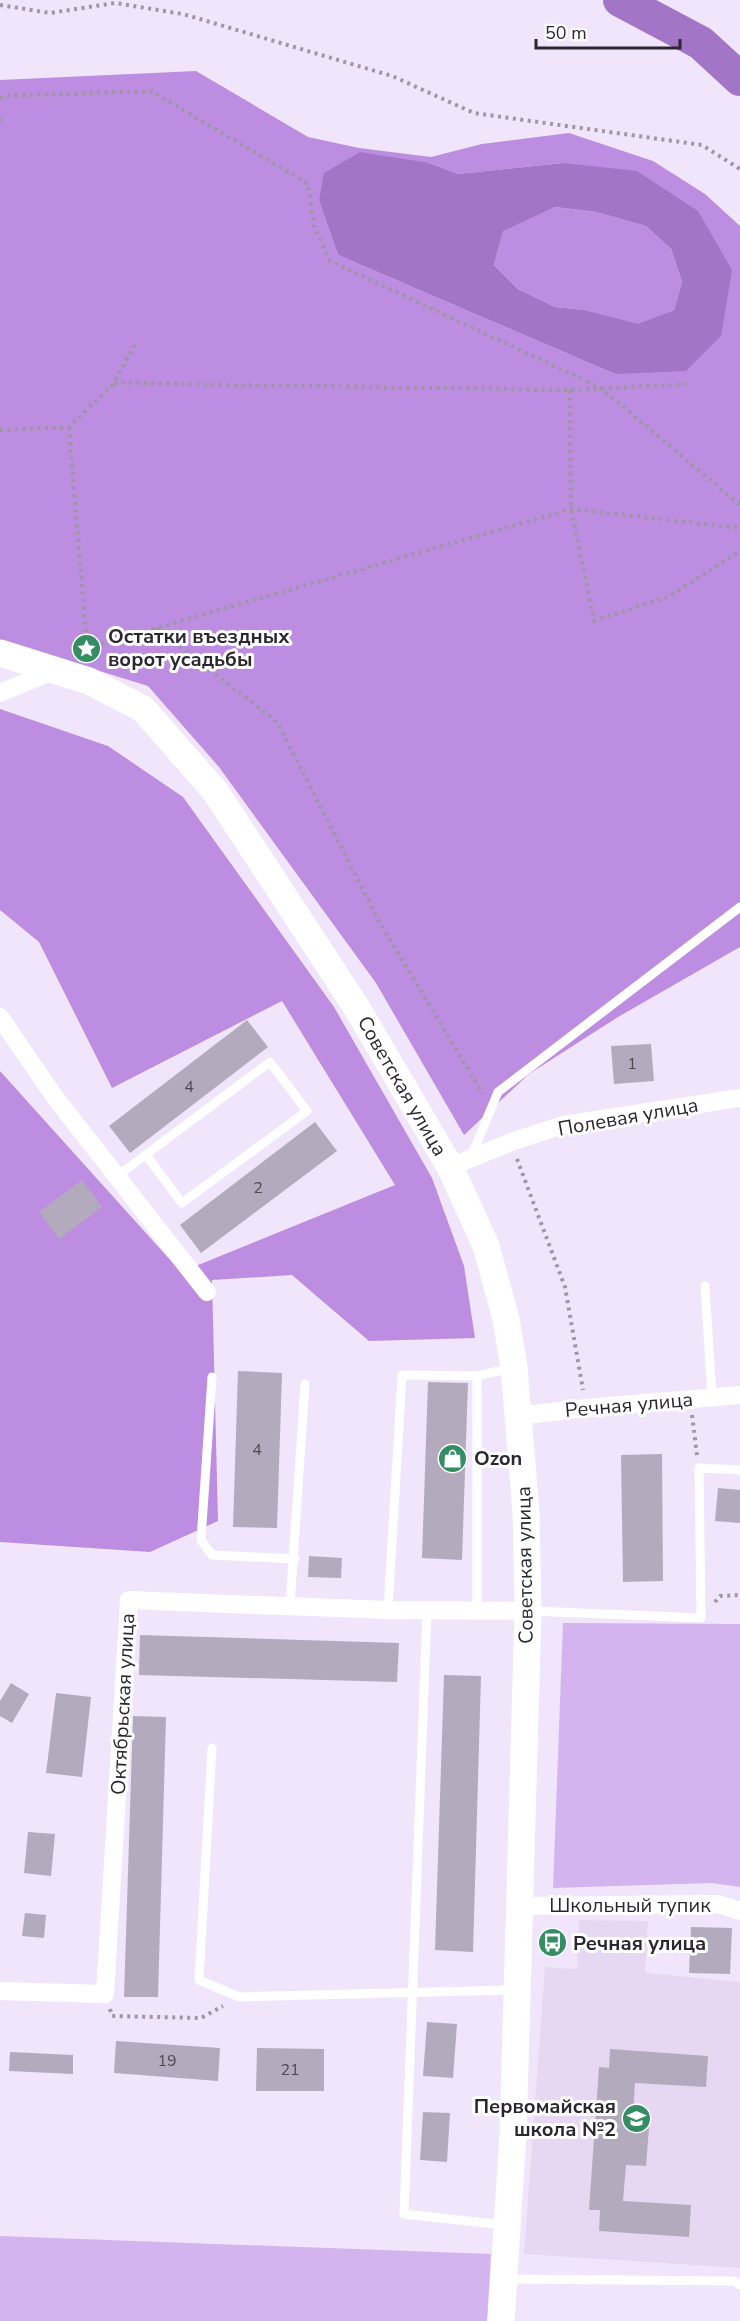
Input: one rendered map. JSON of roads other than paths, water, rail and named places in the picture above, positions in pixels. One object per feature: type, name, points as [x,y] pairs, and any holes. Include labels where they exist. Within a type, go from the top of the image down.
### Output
[{"type":"main road","name":"Советская улица","points":[[0,653],[89,681],[144,709],[215,791],[460,1164],[486,1246],[506,1319],[514,1367],[526,1512],[528,1611],[513,2135],[501,2321]]},
{"type":"street","points":[[0,693],[56,670]]},
{"type":"street","points":[[0,1017],[54,1096],[207,1292]]},
{"type":"street","name":"Полевая улица","points":[[460,1164],[511,1142],[564,1125],[740,1098]]},
{"type":"street","name":"Речная улица","points":[[517,1416],[586,1407],[740,1395]]},
{"type":"street","name":"Октябрьская улица","points":[[0,1991],[105,1994],[129,1600],[388,1610],[528,1611]]},
{"type":"street","name":"Школьный тупик","points":[[520,1906],[718,1904],[740,1911]]},
{"type":"lane","points":[[460,1164],[498,1092],[740,907]]},
{"type":"lane","points":[[116,1177],[270,1062],[307,1111],[182,1203],[146,1155]]},
{"type":"lane","points":[[705,1286],[712,1397]]},
{"type":"lane","points":[[388,1610],[402,1375],[477,1376],[514,1367]]},
{"type":"lane","points":[[477,1376],[477,1611]]},
{"type":"lane","points":[[212,1377],[201,1540],[212,1555],[295,1559]]},
{"type":"lane","points":[[290,1605],[295,1559],[305,1384]]},
{"type":"lane","points":[[528,1611],[701,1618],[699,1468],[740,1470]]},
{"type":"lane","points":[[427,1610],[404,2214],[507,2226]]},
{"type":"lane","points":[[212,1748],[199,1980],[239,1996],[517,1990]]},
{"type":"lane","points":[[504,2279],[734,2281],[740,2285]]},
{"type":"waterway","points":[[620,0],[701,43],[740,79]]},
{"type":"place","name":"Остатки въездных ворот усадьбы","points":[[87,648]]},
{"type":"place","name":"Ozon","points":[[453,1458]]},
{"type":"place","name":"Речная улица","points":[[552,1943]]},
{"type":"place","name":"Первомайская школа №2","points":[[637,2118]]}]
